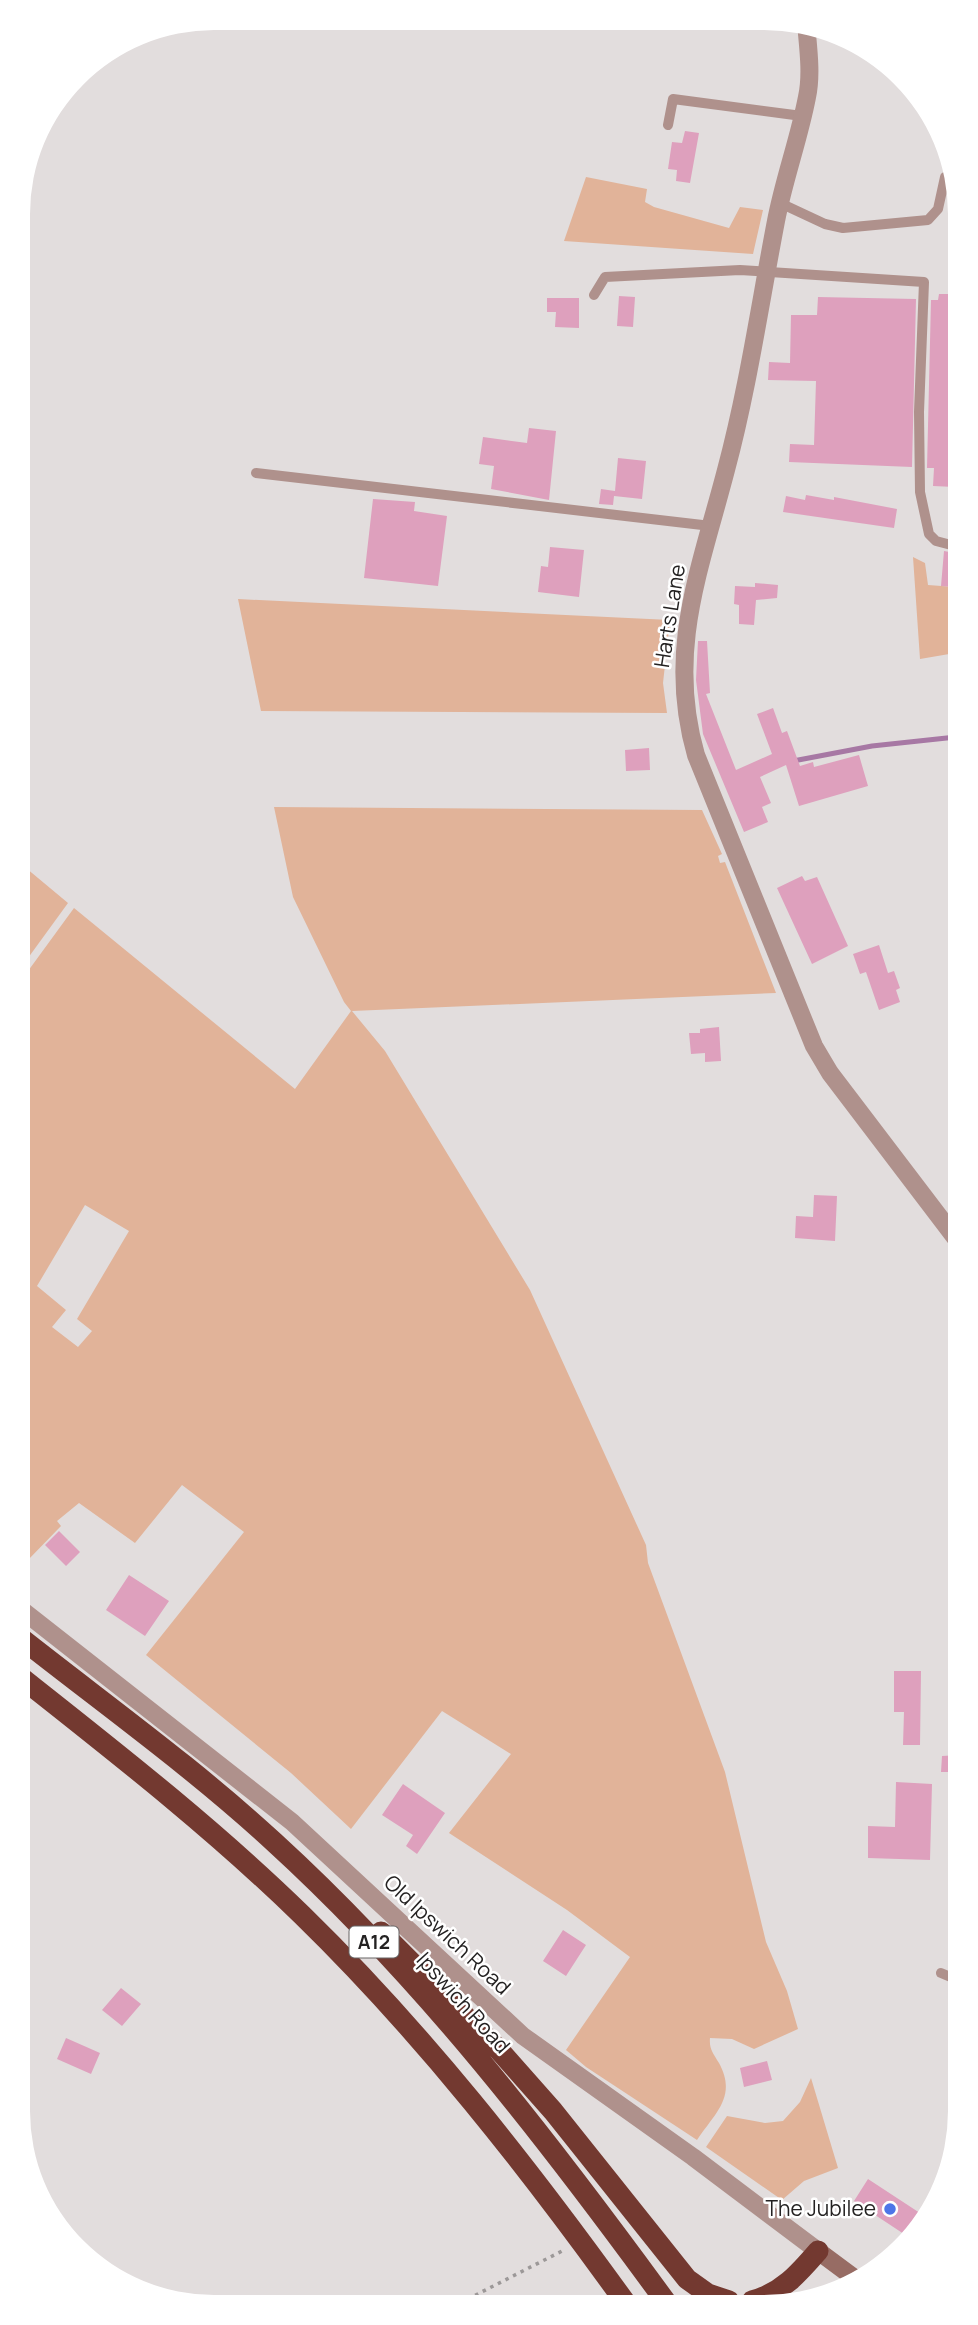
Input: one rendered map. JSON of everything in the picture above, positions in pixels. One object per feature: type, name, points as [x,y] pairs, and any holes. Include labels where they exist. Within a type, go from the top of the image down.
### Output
[{"type":"highway","name":"Ipswich Road","points":[[30,1645],[204,1782],[274,1842],[346,1912],[495,2075],[661,2295]]},
{"type":"highway","name":"A12","points":[[30,1685],[168,1796],[302,1915],[425,2045],[561,2213],[620,2295]]},
{"type":"highway","name":"A12","points":[[346,1912],[387,1936],[499,2050],[553,2112],[687,2279],[711,2295]]},
{"type":"highway","points":[[767,2295],[781,2289],[818,2251]]},
{"type":"street","name":"Harts Lane","points":[[806,35],[808,95],[780,203],[741,412],[695,584],[682,659],[687,724],[696,755],[814,1046],[830,1073],[948,1228]]},
{"type":"street","name":"Old Ipswich Road","points":[[30,1617],[292,1822],[523,2036],[693,2157],[849,2274]]},
{"type":"lane","points":[[668,125],[673,99],[802,116]]},
{"type":"lane","points":[[780,203],[825,224],[843,228],[928,220],[938,209],[945,178]]},
{"type":"lane","points":[[594,295],[605,277],[740,270],[766,274],[924,282],[919,412],[920,492],[929,534],[948,546]]},
{"type":"lane","points":[[256,472],[711,526]]},
{"type":"lane","points":[[942,1973],[948,1976]]},
{"type":"path","points":[[474,2295],[569,2248]]},
{"type":"shaded area","points":[[586,177],[647,189],[645,202],[654,207],[729,228],[740,207],[763,210],[753,254],[564,241]]},
{"type":"shaded area","points":[[913,557],[925,563],[928,585],[948,586],[948,654],[920,659]]},
{"type":"shaded area","points":[[238,599],[670,620],[663,683],[667,713],[261,711]]},
{"type":"shaded area","points":[[274,807],[702,810],[722,854],[718,856],[720,863],[725,862],[776,993],[352,1011],[385,1051],[530,1290],[646,1545],[648,1563],[725,1772],[766,1942],[787,1991],[798,2029],[754,2049],[732,2039],[710,2038],[712,2051],[724,2075],[725,2094],[717,2112],[697,2140],[586,2067],[566,2050],[630,1957],[567,1910],[449,1833],[511,1754],[442,1711],[351,1829],[291,1773],[146,1655],[244,1532],[182,1485],[135,1543],[79,1503],[57,1521],[61,1526],[30,1558],[30,968],[74,908],[295,1089],[351,1011],[344,1002],[293,897]],"holes":[[[85,1205],[129,1231],[77,1319],[92,1331],[78,1347],[52,1327],[66,1310],[37,1286]]]},
{"type":"shaded area","points":[[30,871],[68,903],[30,955]]},
{"type":"shaded area","points":[[811,2078],[838,2168],[804,2181],[782,2200],[706,2147],[727,2116],[765,2123],[783,2121],[800,2102]]},
{"type":"building","points":[[685,131],[699,133],[690,183],[676,181],[677,170],[668,169],[672,142],[682,143]]},
{"type":"building","points":[[939,294],[948,294],[948,487],[933,486],[934,468],[927,468],[931,300],[938,300]]},
{"type":"building","points":[[619,296],[635,297],[633,327],[617,326]]},
{"type":"building","points":[[818,297],[916,299],[912,467],[789,462],[790,444],[814,445],[816,381],[768,380],[769,362],[790,363],[791,315],[817,315]]},
{"type":"building","points":[[547,298],[579,298],[579,328],[555,327],[556,312],[547,312]]},
{"type":"building","points":[[529,428],[556,431],[549,500],[491,489],[494,466],[479,464],[483,437],[527,443]]},
{"type":"building","points":[[618,458],[646,461],[642,499],[614,496],[613,505],[599,504],[601,489],[615,491]]},
{"type":"building","points":[[806,495],[834,500],[834,497],[897,509],[894,528],[783,512],[786,496],[805,500]]},
{"type":"building","points":[[373,499],[415,502],[414,511],[447,516],[438,586],[364,578]]},
{"type":"building","points":[[550,547],[584,550],[579,597],[538,592],[541,566],[548,567]]},
{"type":"building","points":[[944,551],[948,552],[948,586],[941,586]]},
{"type":"building","points":[[755,583],[778,585],[777,598],[756,600],[754,625],[739,624],[739,605],[734,604],[735,586],[755,587]]},
{"type":"building","points":[[698,641],[707,641],[710,693],[706,694],[736,770],[772,754],[757,714],[773,708],[782,733],[787,731],[800,766],[813,762],[814,767],[859,755],[868,786],[799,806],[786,765],[760,777],[771,803],[762,807],[768,822],[744,832],[703,734],[696,680]]},
{"type":"building","points":[[649,748],[650,770],[626,771],[625,750]]},
{"type":"building","points":[[802,876],[805,881],[817,877],[848,946],[812,964],[777,888]]},
{"type":"building","points":[[879,945],[888,973],[894,971],[900,988],[896,990],[900,1002],[879,1010],[866,972],[860,974],[853,954]]},
{"type":"building","points":[[719,1027],[721,1061],[705,1062],[705,1053],[691,1054],[689,1033],[700,1033],[700,1029]]},
{"type":"building","points":[[814,1195],[837,1196],[835,1241],[795,1238],[796,1216],[813,1217]]},
{"type":"building","points":[[59,1531],[80,1552],[66,1566],[45,1545]]},
{"type":"building","points":[[129,1575],[169,1601],[145,1636],[106,1610]]},
{"type":"building","points":[[894,1671],[921,1671],[920,1745],[903,1745],[904,1712],[894,1712]]},
{"type":"building","points":[[942,1756],[948,1756],[948,1772],[941,1772]]},
{"type":"building","points":[[896,1782],[932,1784],[930,1860],[868,1858],[868,1826],[895,1827]]},
{"type":"building","points":[[403,1784],[445,1813],[417,1854],[406,1846],[413,1835],[382,1815]]},
{"type":"building","points":[[563,1930],[586,1945],[566,1976],[543,1961]]},
{"type":"building","points":[[121,1988],[141,2004],[122,2026],[102,2010]]},
{"type":"building","points":[[66,2038],[100,2053],[91,2074],[57,2059]]},
{"type":"building","points":[[767,2061],[772,2080],[744,2087],[740,2068]]},
{"type":"building","name":"The Jubilee","points":[[868,2179],[918,2212],[903,2233],[854,2201]]},
{"type":"waterway","points":[[793,761],[872,746],[948,738]]},
{"type":"place","name":"The Jubilee","points":[[890,2209]]}]
